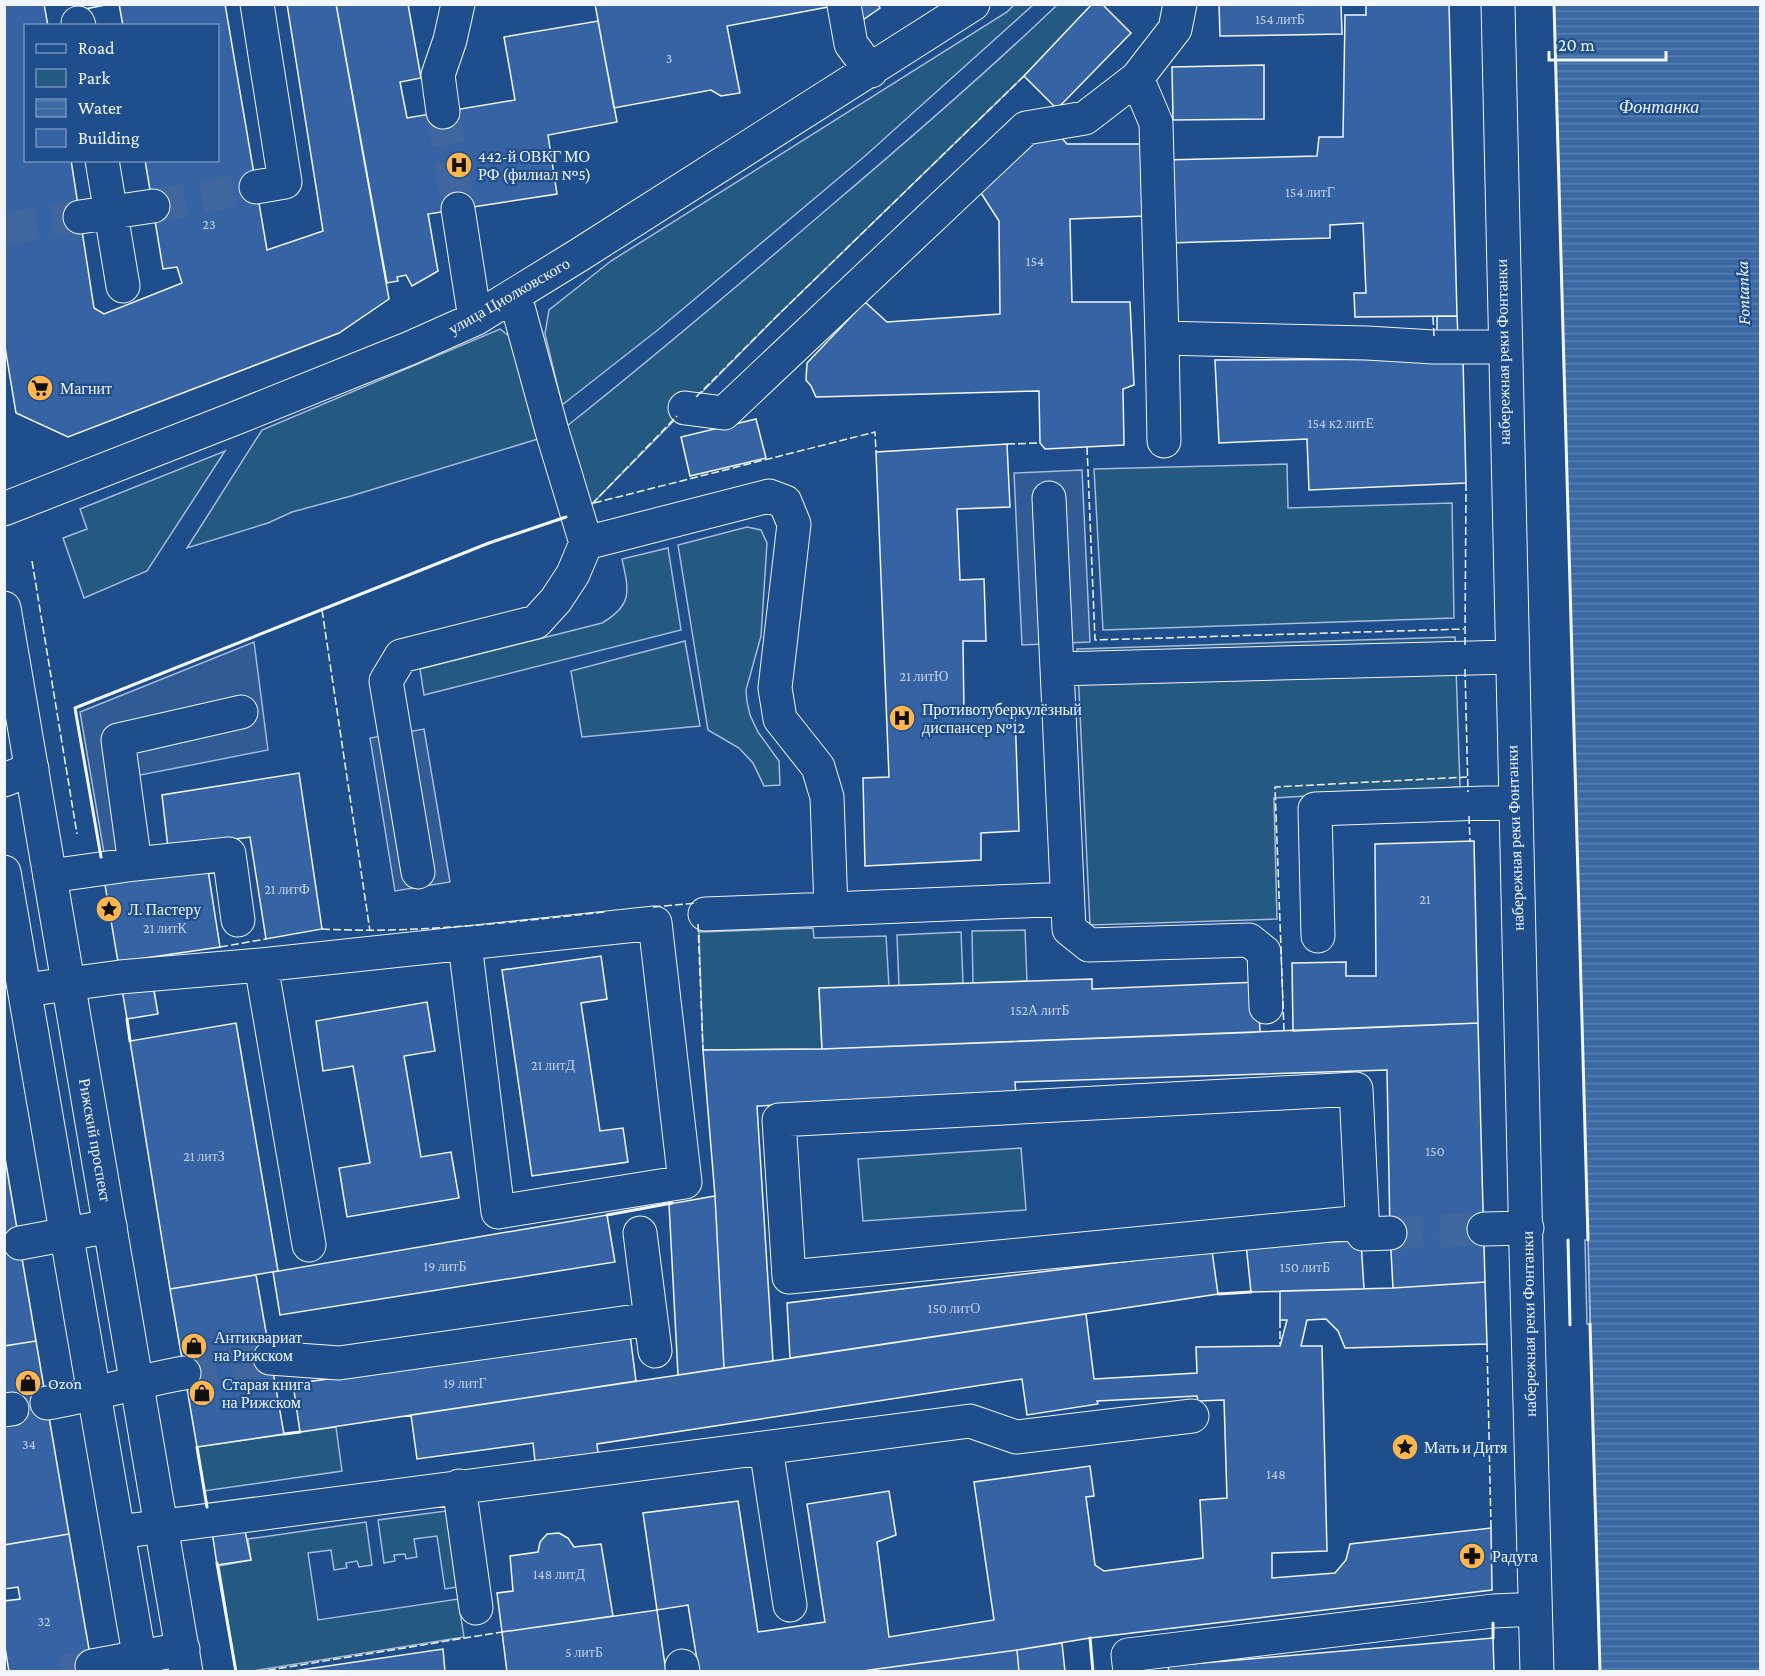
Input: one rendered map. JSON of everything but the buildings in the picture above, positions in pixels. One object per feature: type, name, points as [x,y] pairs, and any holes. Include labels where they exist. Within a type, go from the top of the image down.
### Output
[{"type":"street","points":[[256,187],[285,182],[257,4]]},
{"type":"street","points":[[443,112],[438,75],[450,40],[458,4]]},
{"type":"street","points":[[844,4],[851,44],[871,71]]},
{"type":"street","name":"улица Циолковского","points":[[4,508],[236,418],[410,348],[475,319],[871,71],[973,4]]},
{"type":"street","points":[[685,408],[724,413],[1026,128],[1085,118],[1137,78],[1175,29],[1180,4]]},
{"type":"street","name":"набережная реки Фонтанки","points":[[1497,4],[1502,347],[1537,1671]]},
{"type":"street","points":[[1137,78],[1156,123],[1164,441]]},
{"type":"street","points":[[102,162],[95,215],[123,286]]},
{"type":"street","points":[[95,215],[153,206]]},
{"type":"street","points":[[458,209],[475,319]]},
{"type":"street","points":[[418,872],[386,681],[401,656],[536,622],[556,600],[573,574],[586,543],[515,296]]},
{"type":"street","points":[[1162,338],[1502,347]]},
{"type":"street","points":[[586,543],[770,496],[785,502],[794,524],[775,688],[780,719],[818,767],[827,797],[831,909]]},
{"type":"street","points":[[1049,498],[1069,929],[1089,945],[1249,940],[1264,952],[1266,1007]]},
{"type":"street","name":"Рижский проспект","points":[[4,608],[18,775],[50,876],[184,1660]]},
{"type":"street","points":[[1057,669],[1510,657]]},
{"type":"street","points":[[135,864],[118,740],[241,712]]},
{"type":"street","points":[[1318,936],[1315,809],[1514,802]]},
{"type":"street","points":[[50,876],[229,854],[238,920]]},
{"type":"street","points":[[4,872],[141,1664]]},
{"type":"street","points":[[705,914],[1067,899]]},
{"type":"street","points":[[25,990],[120,977],[261,965],[656,923],[685,1182],[498,1212],[465,944]]},
{"type":"street","points":[[261,965],[309,1245]]},
{"type":"street","points":[[1356,1089],[1376,1227],[789,1277],[779,1120],[1356,1089]]},
{"type":"street","points":[[20,1243],[110,1226]]},
{"type":"street","points":[[1484,1229],[1527,1228]]},
{"type":"street","points":[[270,1358],[339,1363],[653,1335],[640,1233]]},
{"type":"street","points":[[47,1403],[184,1372]]},
{"type":"street","points":[[118,1532],[970,1420],[1016,1437],[1192,1416]]},
{"type":"street","points":[[766,1448],[790,1605]]},
{"type":"street","points":[[459,1486],[476,1608]]},
{"type":"street","points":[[1130,1671],[1128,1655],[1492,1611],[1535,1609]]},
{"type":"street","points":[[93,1666],[184,1660]]},
{"type":"green space","points":[[1014,5],[1033,5],[865,156],[659,329],[562,405],[545,334],[549,310],[611,261],[1007,12]]},
{"type":"green space","points":[[1057,5],[1092,5],[1024,76],[777,316],[592,504],[586,503],[567,426],[698,319],[885,160]]},
{"type":"green space","points":[[500,329],[514,340],[538,439],[292,512],[268,523],[187,548],[262,430]]},
{"type":"green space","points":[[225,451],[147,571],[84,598],[63,538],[87,529],[80,509]]},
{"type":"green space","points":[[1287,464],[1288,508],[1452,503],[1454,618],[1103,630],[1094,469]]},
{"type":"green space","points":[[747,527],[761,530],[767,543],[761,636],[746,690],[747,702],[758,732],[779,761],[780,785],[764,786],[753,763],[739,748],[708,730],[678,545]]},
{"type":"green space","points":[[668,548],[681,630],[424,695],[420,669],[602,623],[619,610],[624,603],[627,589],[622,559]]},
{"type":"green space","points":[[1455,637],[1460,787],[1274,798],[1277,919],[1090,925],[1077,649]]},
{"type":"green space","points":[[685,641],[700,726],[582,737],[571,671]]},
{"type":"green space","points":[[813,928],[814,938],[886,936],[889,986],[819,989],[822,1049],[703,1050],[699,932]]},
{"type":"green space","points":[[1025,930],[1027,981],[973,983],[972,931]]},
{"type":"green space","points":[[961,932],[963,983],[899,986],[897,935]]},
{"type":"green space","points":[[1021,1148],[1026,1210],[863,1221],[858,1159]]},
{"type":"green space","points":[[336,1427],[342,1471],[204,1491],[197,1447]]},
{"type":"green space","points":[[446,1511],[457,1587],[445,1589],[437,1536],[414,1539],[417,1557],[406,1559],[405,1554],[394,1555],[395,1561],[384,1563],[378,1520]]},
{"type":"green space","points":[[366,1522],[372,1565],[359,1567],[357,1561],[346,1563],[347,1568],[334,1570],[331,1550],[308,1553],[318,1620],[458,1599],[464,1637],[253,1671],[236,1671],[219,1566],[251,1560],[248,1539]]},
{"type":"shaded area","points":[[1082,470],[1090,642],[1022,645],[1014,473]]},
{"type":"shaded area","points":[[254,642],[268,750],[135,776],[145,846],[104,853],[80,712]]},
{"type":"shaded area","points":[[424,729],[450,882],[395,891],[370,738]]},
{"type":"water","name":"Фонтанка","points":[[1554,5],[1760,5],[1760,1671],[1600,1671]]},
{"type":"pier","points":[[1585,1240],[1588,1240],[1590,1324],[1587,1324]]},
{"type":"tunnel","points":[[443,112],[458,209]]},
{"type":"tunnel","points":[[153,206],[256,187]]},
{"type":"tunnel","points":[[4,229],[80,217]]},
{"type":"tunnel","points":[[1390,1233],[1484,1229]]},
{"type":"tunnel","points":[[184,1373],[270,1358]]},
{"type":"tunnel","points":[[62,1672],[92,1666]]},
{"type":"fence","points":[[696,397],[1024,76]]},
{"type":"fence","points":[[1433,317],[1434,336]]},
{"type":"fence","points":[[592,504],[677,416]]},
{"type":"fence","points":[[594,503],[875,432],[876,452]]},
{"type":"fence","points":[[1007,444],[1040,443]]},
{"type":"fence","points":[[1087,447],[1095,640],[1464,629]]},
{"type":"fence","points":[[1465,645],[1466,483]]},
{"type":"fence","points":[[32,561],[77,834]]},
{"type":"fence","points":[[322,610],[370,931]]},
{"type":"fence","points":[[1465,669],[1468,792]]},
{"type":"fence","points":[[1284,1031],[1275,787],[1467,777]]},
{"type":"fence","points":[[1469,816],[1470,842]]},
{"type":"fence","points":[[653,907],[697,903]]},
{"type":"fence","points":[[322,929],[429,928],[605,912]]},
{"type":"fence","points":[[698,924],[703,1050]]},
{"type":"fence","points":[[220,947],[266,939]]},
{"type":"fence","points":[[1280,1320],[1280,1344]]},
{"type":"fence","points":[[1487,1344],[1491,1528]]},
{"type":"fence","points":[[257,1672],[502,1632]]},
{"type":"wall","points":[[1554,4],[1588,1240]]},
{"type":"wall","points":[[101,857],[75,708],[489,543],[566,517]]},
{"type":"wall","points":[[127,1019],[130,1041]]},
{"type":"wall","points":[[607,1215],[672,1203]]},
{"type":"wall","points":[[1568,1240],[1570,1325]]},
{"type":"wall","points":[[1218,1294],[1251,1292]]},
{"type":"wall","points":[[1590,1324],[1600,1672]]},
{"type":"wall","points":[[284,1434],[300,1432]]},
{"type":"wall","points":[[197,1447],[207,1507]]},
{"type":"wall","points":[[217,1563],[236,1672]]},
{"type":"wall","points":[[1493,1623],[1493,1638]]},
{"type":"wall","points":[[1090,1638],[1093,1672]]},
{"type":"place","name":"442-й ОВКГ МО РФ (филиал №5)","points":[[459,165]]},
{"type":"place","name":"Магнит","points":[[40,388]]},
{"type":"place","name":"Противотуберкулёзный диспансер №12","points":[[902,718]]},
{"type":"place","name":"Л. Пастеру","points":[[109,909]]},
{"type":"place","name":"Антиквариат на Рижском","points":[[194,1346]]},
{"type":"place","name":"Ozon","points":[[28,1383]]},
{"type":"place","name":"Старая книга на Рижском","points":[[202,1393]]},
{"type":"place","name":"Мать и Дитя","points":[[1405,1447]]},
{"type":"place","name":"Радуга","points":[[1472,1556]]},
{"type":"water label","name":"Fontanka","points":[[1743,293]]}]
